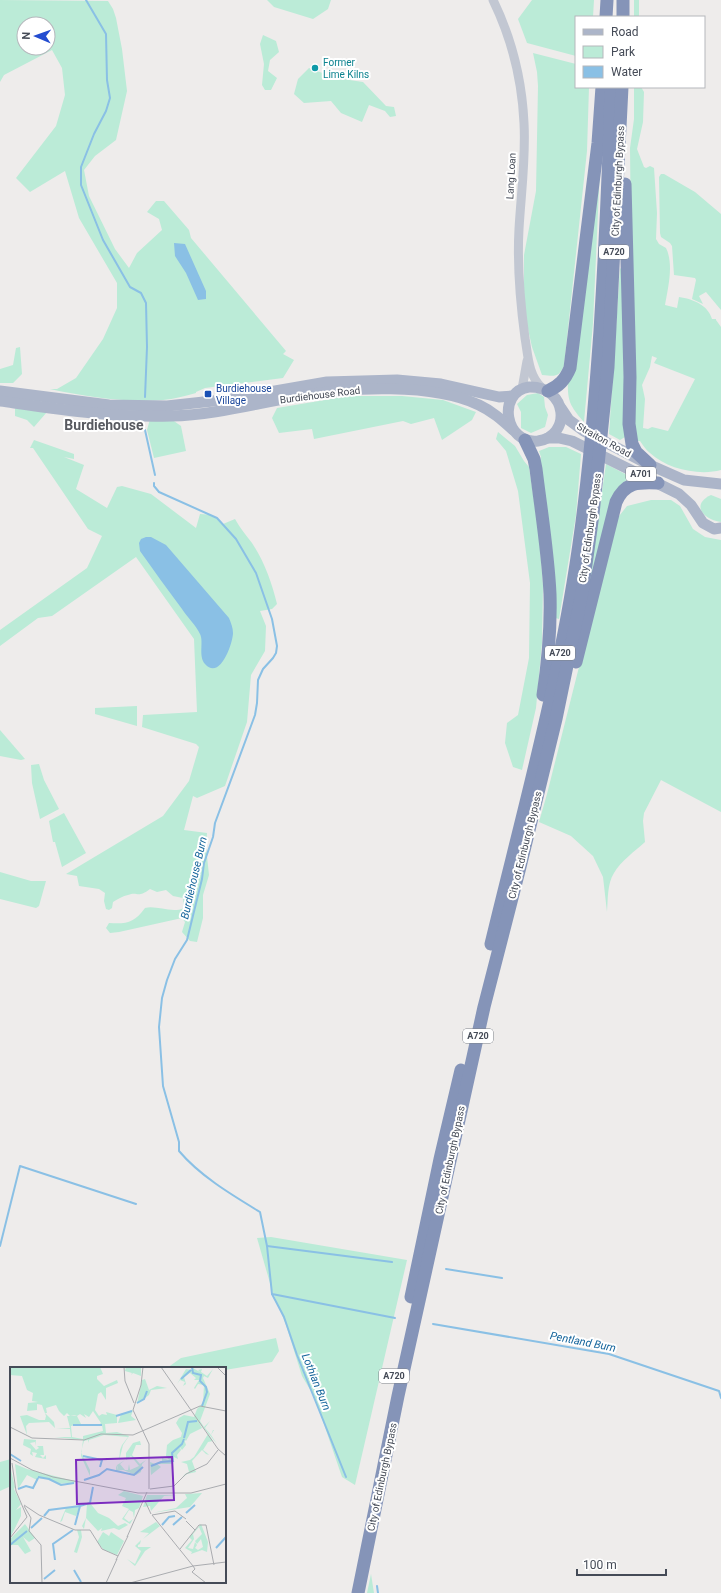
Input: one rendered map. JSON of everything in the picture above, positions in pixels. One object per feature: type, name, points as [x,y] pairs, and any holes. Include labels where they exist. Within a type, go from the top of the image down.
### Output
[{"type":"highway","points":[[606,16],[607,0]]},
{"type":"highway","points":[[612,16],[613,0]]},
{"type":"highway","points":[[623,0],[623,16]]},
{"type":"highway","points":[[545,389],[554,388],[564,381],[570,368],[598,143],[602,88]]},
{"type":"highway","name":"City of Edinburgh Bypass","points":[[598,415],[611,88]]},
{"type":"highway","points":[[621,93],[628,251],[630,377],[629,424],[632,444],[636,452],[650,465]]},
{"type":"highway","name":"City of Edinburgh Bypass","points":[[358,1593],[398,1396],[484,1007],[520,867],[562,691],[576,625],[589,546],[598,415],[613,279],[621,93]]},
{"type":"highway","points":[[518,831],[541,710],[550,614],[548,572],[536,469],[534,459],[525,440]]},
{"type":"highway","name":"City of Edinburgh Bypass","points":[[349,1593],[440,1159],[549,703],[593,476]]},
{"type":"highway","points":[[520,867],[586,626],[616,502],[623,491],[635,483],[658,483]]},
{"type":"main road","name":"Burdiehouse Road","points":[[0,391],[109,405],[167,406],[222,400],[320,383],[397,380],[441,384],[499,397],[513,396]]},
{"type":"main road","name":"Burdiehouse Road","points":[[0,401],[107,414],[172,416],[206,413],[323,393],[372,389],[406,390],[445,395],[468,401],[486,409],[513,430]]},
{"type":"main road","points":[[525,440],[513,430],[509,421],[508,407],[513,396],[522,389],[545,389]]},
{"type":"main road","name":"A701","points":[[545,389],[556,399],[561,408]]},
{"type":"main road","points":[[548,438],[553,435],[559,425],[562,412],[561,408]]},
{"type":"main road","name":"Straiton Road","points":[[561,408],[569,420],[584,431],[650,465],[684,480],[718,482]]},
{"type":"main road","name":"A701","points":[[525,440],[534,441],[548,438]]},
{"type":"main road","name":"Straiton Road","points":[[548,438],[566,439],[579,444],[658,483],[685,498],[703,524],[714,529],[721,528]]},
{"type":"street","name":"Lang Loan","points":[[493,0],[505,28],[514,57],[523,103],[524,145],[518,260],[521,307],[527,358],[535,379],[545,389]]},
{"type":"street","name":"Lang Loan","points":[[522,389],[527,358]]},
{"type":"green space","points":[[0,0],[108,1],[116,18],[122,49],[127,91],[116,140],[95,156],[84,170],[89,196],[115,249],[129,268],[137,253],[162,230],[159,219],[147,212],[156,201],[164,201],[189,230],[191,238],[286,351],[283,354],[294,360],[283,378],[205,388],[196,393],[180,397],[167,400],[149,401],[106,399],[50,389],[57,389],[76,378],[103,339],[117,308],[117,283],[79,218],[65,171],[30,192],[16,178],[56,126],[65,95],[62,68],[55,56],[56,16],[16,16],[16,56],[40,56],[4,75],[0,82]]},
{"type":"green space","points":[[267,0],[331,0],[328,9],[313,19],[274,7]]},
{"type":"green space","points":[[532,0],[594,0],[593,16],[575,16],[575,56],[527,43],[518,19]]},
{"type":"green space","points":[[634,0],[639,0],[639,16],[634,16]]},
{"type":"green space","points":[[263,35],[276,41],[279,52],[270,60],[268,71],[277,78],[271,90],[265,90],[262,85],[264,64],[260,44]]},
{"type":"green space","points":[[533,53],[575,64],[575,88],[589,88],[587,151],[564,366],[560,373],[553,376],[542,375],[532,347],[524,311],[524,255],[536,191],[537,72]]},
{"type":"green space","points":[[309,68],[336,78],[363,82],[386,106],[394,107],[396,116],[390,117],[385,111],[369,105],[362,122],[341,113],[331,101],[304,103],[294,94],[298,79]]},
{"type":"green space","points":[[634,88],[642,88],[644,92],[643,122],[637,149],[644,167],[646,168],[650,166],[654,168],[657,213],[656,239],[659,244],[666,248],[670,261],[670,276],[665,305],[677,308],[679,297],[690,299],[703,306],[710,314],[712,319],[716,319],[721,327],[721,470],[703,472],[684,470],[674,467],[657,459],[640,441],[636,441],[633,423],[630,148],[634,119]],"holes":[[[652,356],[657,358],[654,363],[695,379],[668,431],[652,427],[648,429],[643,428],[645,399],[642,385],[650,367]]]},
{"type":"green space","points":[[600,168],[593,323],[584,422],[575,412],[570,403],[568,379]]},
{"type":"green space","points":[[661,174],[664,174],[695,192],[721,214],[721,310],[706,292],[699,296],[703,304],[692,299],[696,280],[695,278],[674,275],[672,246],[661,237],[660,233],[659,177]]},
{"type":"green space","points":[[620,268],[622,270],[625,437],[620,440],[609,434]]},
{"type":"green space","points":[[20,347],[22,374],[13,383],[0,383],[0,369],[13,365],[16,348]]},
{"type":"green space","points":[[538,393],[544,397],[548,415],[545,427],[531,433],[521,428],[521,412],[517,404],[527,395]]},
{"type":"green space","points":[[349,396],[402,396],[443,400],[476,412],[472,420],[442,440],[434,418],[411,424],[403,421],[314,439],[312,429],[279,433],[272,418],[277,408]]},
{"type":"green space","points":[[15,408],[47,412],[34,427],[27,420],[15,416]]},
{"type":"green space","points":[[150,419],[171,419],[181,426],[186,451],[154,458],[147,430]]},
{"type":"green space","points":[[498,432],[515,446],[529,467],[539,535],[543,586],[542,643],[536,708],[522,770],[513,767],[505,743],[507,723],[518,715],[529,658],[530,583],[518,491],[506,451],[496,439]]},
{"type":"green space","points":[[34,440],[74,454],[74,459],[64,457],[84,465],[76,489],[107,508],[117,487],[122,486],[151,494],[196,528],[200,514],[213,516],[223,524],[235,519],[260,557],[273,588],[277,604],[272,609],[260,611],[266,626],[265,651],[251,675],[247,722],[225,786],[197,798],[193,796],[184,830],[207,833],[206,847],[209,875],[203,895],[203,918],[197,942],[190,941],[182,932],[185,922],[182,918],[119,932],[110,933],[106,928],[109,923],[125,923],[134,920],[145,908],[150,907],[179,910],[184,908],[183,898],[173,896],[166,890],[157,892],[150,889],[142,894],[131,894],[120,898],[113,902],[112,908],[109,910],[106,909],[104,901],[105,893],[99,889],[79,886],[77,876],[66,874],[163,816],[189,781],[199,747],[196,744],[142,727],[143,715],[197,712],[194,639],[136,557],[52,616],[38,618],[0,646],[0,630],[87,568],[102,536],[88,529],[33,448],[30,448]]},
{"type":"green space","points":[[549,447],[566,447],[581,454],[576,515],[559,619],[552,617],[540,461],[541,457],[539,451]]},
{"type":"green space","points":[[606,464],[627,475],[628,479],[623,483],[592,588],[588,587]]},
{"type":"green space","points":[[711,495],[721,499],[721,522],[709,518],[702,512],[700,507],[701,503]]},
{"type":"green space","points":[[651,500],[671,500],[680,506],[693,529],[705,537],[721,540],[721,812],[661,780],[644,813],[643,821],[645,842],[620,864],[612,877],[608,892],[607,912],[603,877],[593,856],[571,836],[539,822],[616,520],[627,506]]},
{"type":"green space","points":[[137,706],[137,726],[95,714],[95,708]]},
{"type":"green space","points":[[0,730],[25,759],[21,760],[0,756]]},
{"type":"green space","points":[[39,764],[44,780],[59,809],[40,819],[32,783],[31,765]]},
{"type":"green space","points":[[64,813],[86,853],[62,867],[55,842],[53,842],[49,821]]},
{"type":"green space","points":[[0,872],[31,881],[46,881],[39,906],[36,908],[0,899]]},
{"type":"green space","points":[[271,1237],[407,1260],[355,1485],[342,1477],[315,1398],[302,1376],[286,1325],[272,1290],[257,1238]]},
{"type":"green space","points":[[276,1338],[279,1351],[272,1362],[226,1370],[226,1367],[168,1367],[181,1358]]},
{"type":"green space","points":[[10,1459],[10,1486],[0,1491],[0,1462]]},
{"type":"green space","points":[[371,1574],[374,1593],[367,1593]]},
{"type":"water","points":[[174,243],[185,244],[206,291],[206,299],[198,300],[186,273],[175,256]]},
{"type":"water","points":[[151,537],[166,545],[229,618],[233,631],[231,644],[225,659],[216,668],[211,668],[203,661],[201,637],[194,624],[140,551],[139,543],[141,539]]},
{"type":"waterway","name":"Burdiehouse Burn","points":[[86,0],[106,34],[107,80],[110,98],[106,111],[94,134],[81,167],[81,185],[103,240],[130,287],[141,293],[146,303],[147,347],[145,397]]},
{"type":"waterway","name":"Burdiehouse Burn","points":[[145,430],[155,475]]},
{"type":"waterway","name":"Burdiehouse Burn","points":[[154,483],[154,486],[159,492],[217,518],[236,539],[256,573],[272,619],[277,646],[276,653],[263,669],[258,680],[255,715],[215,823],[213,837],[204,863],[202,879],[187,940],[175,959],[162,998],[159,1027],[163,1086],[179,1142],[179,1151],[206,1177],[260,1212],[267,1246],[272,1294],[284,1317],[297,1355],[346,1477]]},
{"type":"waterway","points":[[0,1246],[20,1166],[136,1204]]},
{"type":"waterway","points":[[267,1246],[392,1262]]},
{"type":"waterway","points":[[446,1269],[502,1278]]},
{"type":"waterway","name":"Pentland Burn","points":[[272,1294],[395,1318]]},
{"type":"waterway","name":"Pentland Burn","points":[[433,1324],[609,1354],[719,1391],[721,1398]]},
{"type":"waterway","name":"Lothian Burn","points":[[377,1586],[378,1593]]},
{"type":"place","name":"Former Lime Kilns","points":[[315,68]]},
{"type":"place","name":"Burdiehouse Village","points":[[208,394]]},
{"type":"district","name":"Burdiehouse","points":[[104,425]]}]
